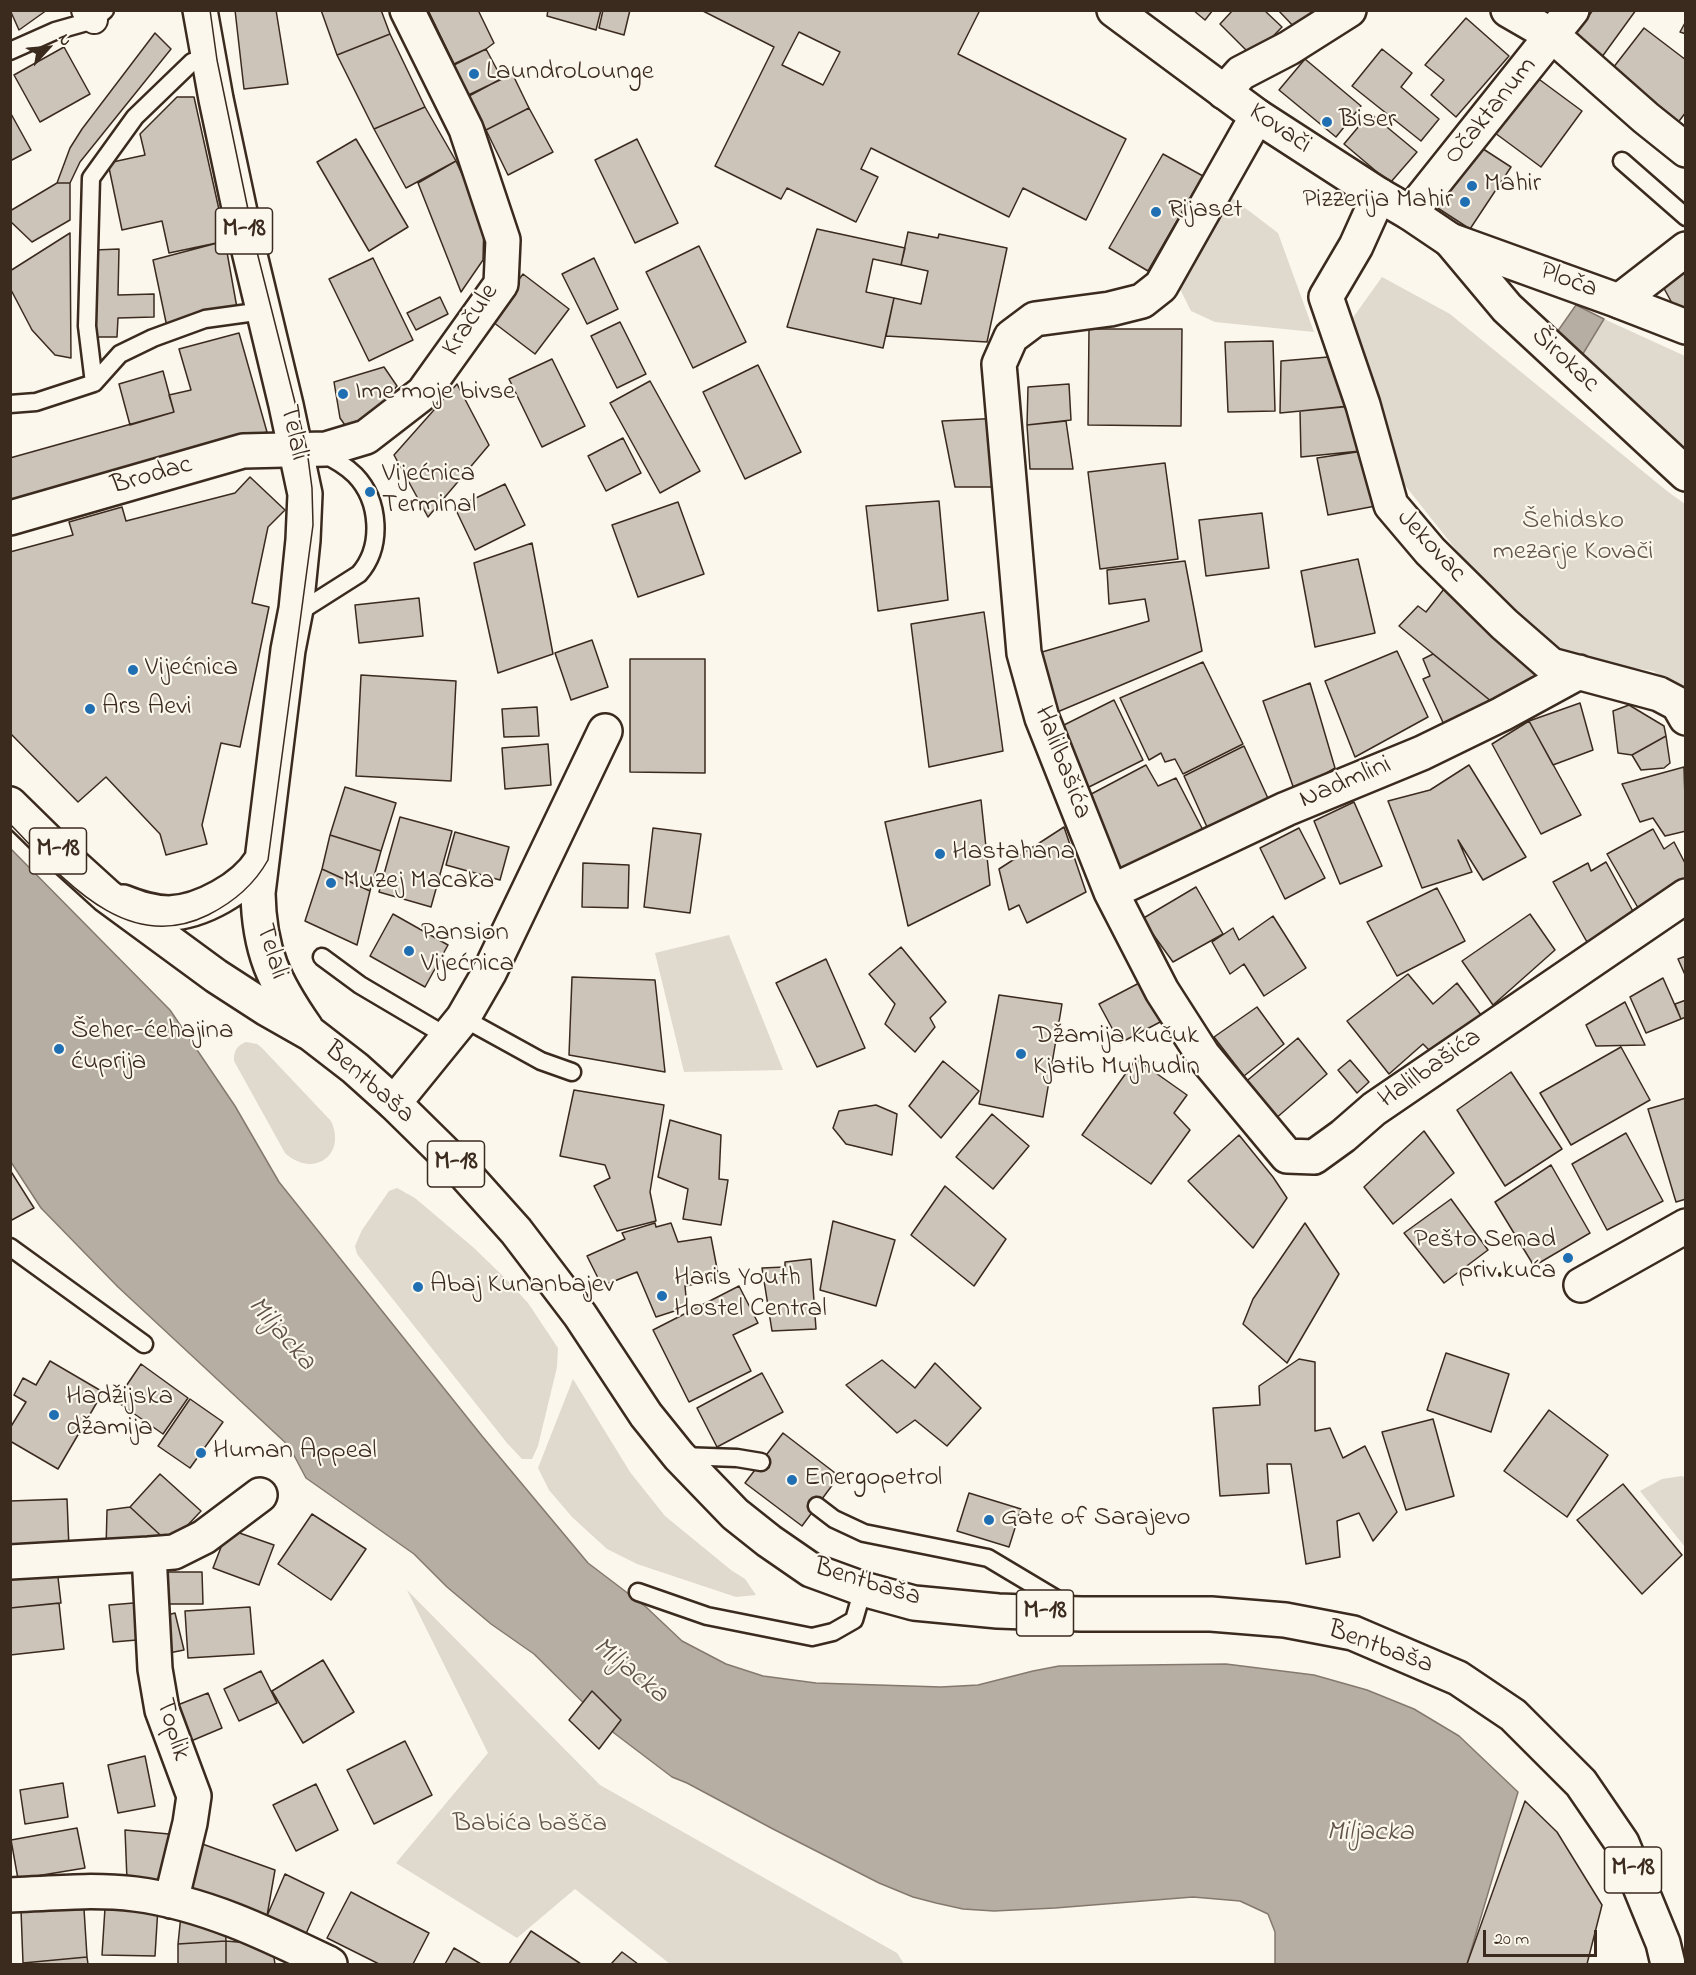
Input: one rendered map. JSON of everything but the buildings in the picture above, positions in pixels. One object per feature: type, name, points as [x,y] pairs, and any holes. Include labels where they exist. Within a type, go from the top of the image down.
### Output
[{"type":"street","name":"Telali","points":[[200,10],[240,215],[263,310],[306,450],[303,540],[258,893],[259,927],[270,966],[285,997],[311,1034]]},
{"type":"street","name":"Kračule","points":[[306,450],[326,449],[366,437],[423,393],[501,284],[504,240],[466,129],[407,10]]},
{"type":"street","name":"Kovači","points":[[1114,10],[1257,116],[1450,240]]},
{"type":"street","points":[[1224,92],[1242,73],[1289,48],[1349,10]]},
{"type":"street","points":[[1508,10],[1562,23],[1646,118],[1686,150]]},
{"type":"street","name":"Očaktanum","points":[[1410,213],[1562,23]]},
{"type":"street","name":"Halilbašića","points":[[1257,116],[1161,286],[1142,301],[1110,309],[1035,319],[1011,337],[999,364],[1024,653],[1041,718],[1111,892],[1162,991],[1203,1055],[1287,1156],[1314,1157],[1374,1109],[1686,896]]},
{"type":"street","name":"Jekovac","points":[[1379,195],[1356,246],[1326,297],[1364,405],[1391,505],[1430,551],[1529,647],[1551,664],[1659,694],[1678,704],[1686,718]]},
{"type":"street","name":"Ploča","points":[[1450,240],[1686,327]]},
{"type":"street","name":"Širokac","points":[[1450,240],[1507,308],[1686,474]]},
{"type":"street","points":[[1619,301],[1686,249]]},
{"type":"street","name":"Brodac","points":[[10,518],[243,451],[306,450]]},
{"type":"street","name":"Nadmlini","points":[[1111,892],[1286,810],[1422,753],[1502,714],[1579,672]]},
{"type":"street","points":[[394,1103],[455,1027],[489,972],[604,731]]},
{"type":"street","name":"M-18","points":[[10,804],[64,858],[107,896],[142,910],[172,913],[208,902],[227,894],[243,883],[254,873],[261,861]]},
{"type":"street","name":"Bentbaša","points":[[107,896],[216,976],[267,1010],[311,1034],[355,1068],[394,1103],[456,1164],[516,1231],[580,1314],[646,1415],[679,1456],[735,1514],[769,1541],[812,1570],[914,1603],[998,1611],[1081,1614],[1211,1614],[1285,1620],[1353,1633],[1458,1678],[1513,1715],[1581,1783],[1622,1843],[1663,1957]]},
{"type":"street","points":[[1581,1285],[1686,1226]]},
{"type":"street","points":[[10,1562],[174,1552],[204,1537],[260,1495]]},
{"type":"street","name":"Toplik","points":[[149,1554],[155,1669],[162,1710],[194,1796],[190,1823],[171,1901]]},
{"type":"street","points":[[10,1895],[82,1891],[135,1894],[171,1901],[250,1926],[330,1965]]},
{"type":"lane","points":[[10,51],[95,14]]},
{"type":"lane","points":[[94,383],[87,326],[91,178],[135,117],[192,62],[208,56]]},
{"type":"lane","points":[[1622,161],[1686,218]]},
{"type":"lane","points":[[10,404],[36,402],[94,383],[120,354],[153,338],[206,319],[263,310]]},
{"type":"lane","points":[[294,614],[359,574],[367,565],[375,540],[374,513],[365,489],[357,476],[346,467],[306,450]]},
{"type":"lane","points":[[322,957],[360,985],[455,1027],[572,1072]]},
{"type":"lane","points":[[10,1247],[144,1344]]},
{"type":"lane","points":[[679,1456],[737,1458],[761,1462]]},
{"type":"lane","points":[[817,1506],[834,1519],[864,1533],[988,1558],[1081,1614]]},
{"type":"lane","points":[[638,1592],[707,1616],[812,1637],[833,1632],[854,1620],[863,1588]]},
{"type":"green space","points":[[1223,191],[1278,233],[1314,332],[1215,322],[1191,311],[1176,281]]},
{"type":"green space","name":"Šehidsko mezarje Kovači","points":[[1382,277],[1450,314],[1685,504],[1685,698],[1679,686],[1653,671],[1574,659],[1499,604],[1400,479],[1352,319]]},
{"type":"green space","points":[[1604,319],[1685,356],[1685,449],[1581,357]]},
{"type":"green space","points":[[729,935],[783,1070],[684,1072],[655,953]]},
{"type":"green space","points":[[246,1042],[257,1044],[262,1048],[331,1121],[335,1133],[334,1144],[331,1153],[324,1160],[306,1164],[285,1153],[234,1061],[236,1049]]},
{"type":"green space","points":[[397,1188],[415,1198],[474,1248],[508,1281],[528,1303],[558,1348],[557,1367],[538,1446],[532,1459],[522,1459],[507,1443],[357,1254],[355,1246],[362,1230],[389,1191]]},
{"type":"green space","points":[[573,1379],[630,1472],[665,1516],[745,1579],[756,1595],[736,1597],[637,1564],[607,1549],[572,1517],[549,1490],[538,1468]]},
{"type":"green space","points":[[1682,1476],[1685,1478],[1685,1547],[1640,1491],[1662,1479]]},
{"type":"green space","name":"Babića bašča","points":[[407,1590],[600,1785],[897,1953],[904,1964],[670,1964],[575,1889],[517,1938],[396,1863],[488,1753]]},
{"type":"water","points":[[1576,305],[1604,319],[1581,357],[1555,335]]},
{"type":"water","name":"Miljacka","points":[[10,848],[170,1010],[235,1106],[279,1182],[482,1436],[588,1563],[646,1607],[682,1641],[726,1664],[763,1676],[816,1683],[941,1687],[978,1685],[1059,1666],[1226,1664],[1314,1675],[1367,1690],[1414,1709],[1459,1736],[1518,1792],[1467,1964],[1275,1964],[1275,1932],[1268,1914],[1240,1901],[1193,1897],[994,1911],[963,1909],[913,1897],[879,1883],[672,1777],[614,1733],[534,1654],[491,1624],[447,1587],[414,1554],[306,1478],[289,1446],[118,1287],[41,1208],[11,1162]]},
{"type":"tram line","points":[[10,824],[51,866],[97,905],[123,918],[149,926],[178,925],[208,915],[235,898],[250,885],[268,860],[313,525],[312,488],[307,450],[256,248],[217,60],[210,10]]},
{"type":"place","name":"LaundroLounge","points":[[474,74]]},
{"type":"place","name":"Biser","points":[[1327,122]]},
{"type":"place","name":"Mahir","points":[[1472,186]]},
{"type":"place","name":"Pizzerija Mahir","points":[[1465,202]]},
{"type":"place","name":"Rijaset","points":[[1156,212]]},
{"type":"place","name":"Ime moje bivse","points":[[343,394]]},
{"type":"place","name":"Vijećnica Terminal","points":[[370,492]]},
{"type":"place","name":"Vijećnica","points":[[133,670]]},
{"type":"place","name":"Ars Aevi","points":[[90,709]]},
{"type":"place","name":"Hastahana","points":[[940,854]]},
{"type":"place","name":"Muzej Macaka","points":[[331,883]]},
{"type":"place","name":"Pansion Vijećnica","points":[[409,951]]},
{"type":"place","name":"Šeher-ćehajina ćuprija","points":[[59,1049]]},
{"type":"place","name":"Džamija Kučuk Kjatib Mujhudin","points":[[1021,1054]]},
{"type":"place","name":"Pešto Senad priv.kuća","points":[[1568,1258]]},
{"type":"place","name":"Abaj Kunanbajev","points":[[418,1287]]},
{"type":"place","name":"Haris Youth Hostel Central","points":[[662,1296]]},
{"type":"place","name":"Hadžijska džamija","points":[[54,1415]]},
{"type":"place","name":"Human Appeal","points":[[201,1453]]},
{"type":"place","name":"Energopetrol","points":[[792,1480]]},
{"type":"place","name":"Gate of Sarajevo","points":[[989,1520]]}]
